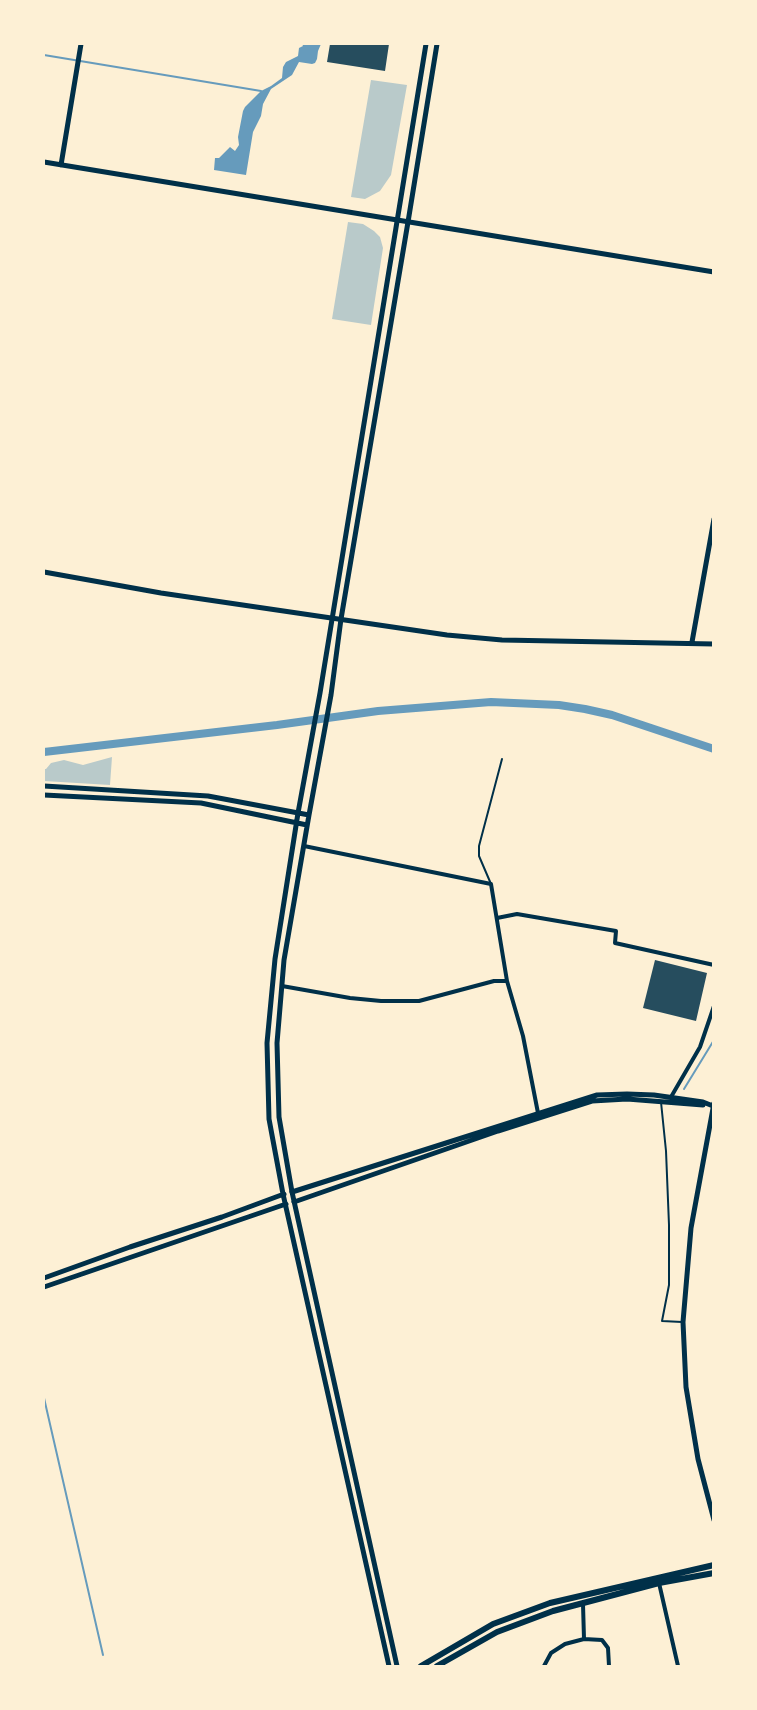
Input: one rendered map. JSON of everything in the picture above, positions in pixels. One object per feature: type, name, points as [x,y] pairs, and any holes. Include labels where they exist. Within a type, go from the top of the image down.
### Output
[{"type":"main road","points":[[61,165],[81,44]]},
{"type":"main road","points":[[389,1666],[283,1194],[269,1119],[267,1043],[275,959],[296,823],[314,729],[426,44]]},
{"type":"main road","points":[[397,1666],[292,1192],[279,1117],[277,1043],[284,960],[331,695],[341,620],[436,44]]},
{"type":"main road","points":[[44,162],[714,272]]},
{"type":"main road","points":[[692,642],[714,519]]},
{"type":"main road","points":[[44,572],[447,635],[502,640],[714,644]]},
{"type":"main road","points":[[44,786],[208,796],[309,815]]},
{"type":"main road","points":[[44,795],[201,802],[307,825]]},
{"type":"main road","points":[[44,1278],[283,1194],[597,1095],[627,1094],[671,1097],[713,1105]]},
{"type":"main road","points":[[44,1287],[498,1131],[592,1101],[627,1100],[713,1105]]},
{"type":"main road","points":[[713,1105],[691,1228],[683,1322],[686,1387],[698,1459],[714,1520]]},
{"type":"main road","points":[[421,1666],[493,1624],[550,1603],[714,1565]]},
{"type":"main road","points":[[437,1666],[496,1632],[552,1611],[659,1583],[714,1573]]},
{"type":"street","points":[[304,846],[491,884],[507,981],[523,1036],[538,1113]]},
{"type":"street","points":[[497,918],[517,914],[616,931],[615,943],[714,965]]},
{"type":"street","points":[[282,986],[350,998],[418,1001],[494,981],[507,981]]},
{"type":"street","points":[[671,1097],[700,1047],[714,1006]]},
{"type":"street","points":[[659,1583],[678,1666]]},
{"type":"street","points":[[583,1603],[584,1639]]},
{"type":"street","points":[[544,1666],[550,1653],[565,1644],[584,1639],[602,1640],[608,1648],[609,1666]]},
{"type":"street","points":[[451,1658],[452,1666]]},
{"type":"lane","points":[[491,884],[479,856],[479,846],[502,759]]},
{"type":"lane","points":[[661,1102],[666,1151],[669,1225],[669,1285],[662,1321],[683,1322]]},
{"type":"shaded area","points":[[371,80],[407,85],[391,175],[380,191],[365,199],[351,197]]},
{"type":"shaded area","points":[[348,222],[363,224],[374,231],[380,237],[383,248],[371,325],[332,319]]},
{"type":"shaded area","points":[[112,757],[110,785],[44,781],[44,769],[51,763],[64,760],[83,765]]},
{"type":"water","points":[[302,44],[321,44],[317,59],[312,64],[299,62],[292,75],[271,89],[253,132],[246,175],[214,170],[215,158],[219,158],[230,147],[235,151],[239,145],[238,137],[245,107],[261,91],[282,78],[283,67],[286,62],[298,56]]},
{"type":"building","points":[[330,44],[389,44],[385,71],[327,62]]},
{"type":"building","points":[[655,960],[707,973],[696,1021],[643,1008]]},
{"type":"waterway","points":[[44,55],[261,91]]},
{"type":"waterway","points":[[44,752],[378,711],[491,702],[559,705],[585,709],[612,715],[714,749]]},
{"type":"waterway","points":[[684,1089],[714,1040]]},
{"type":"waterway","points":[[44,1398],[103,1655]]}]
